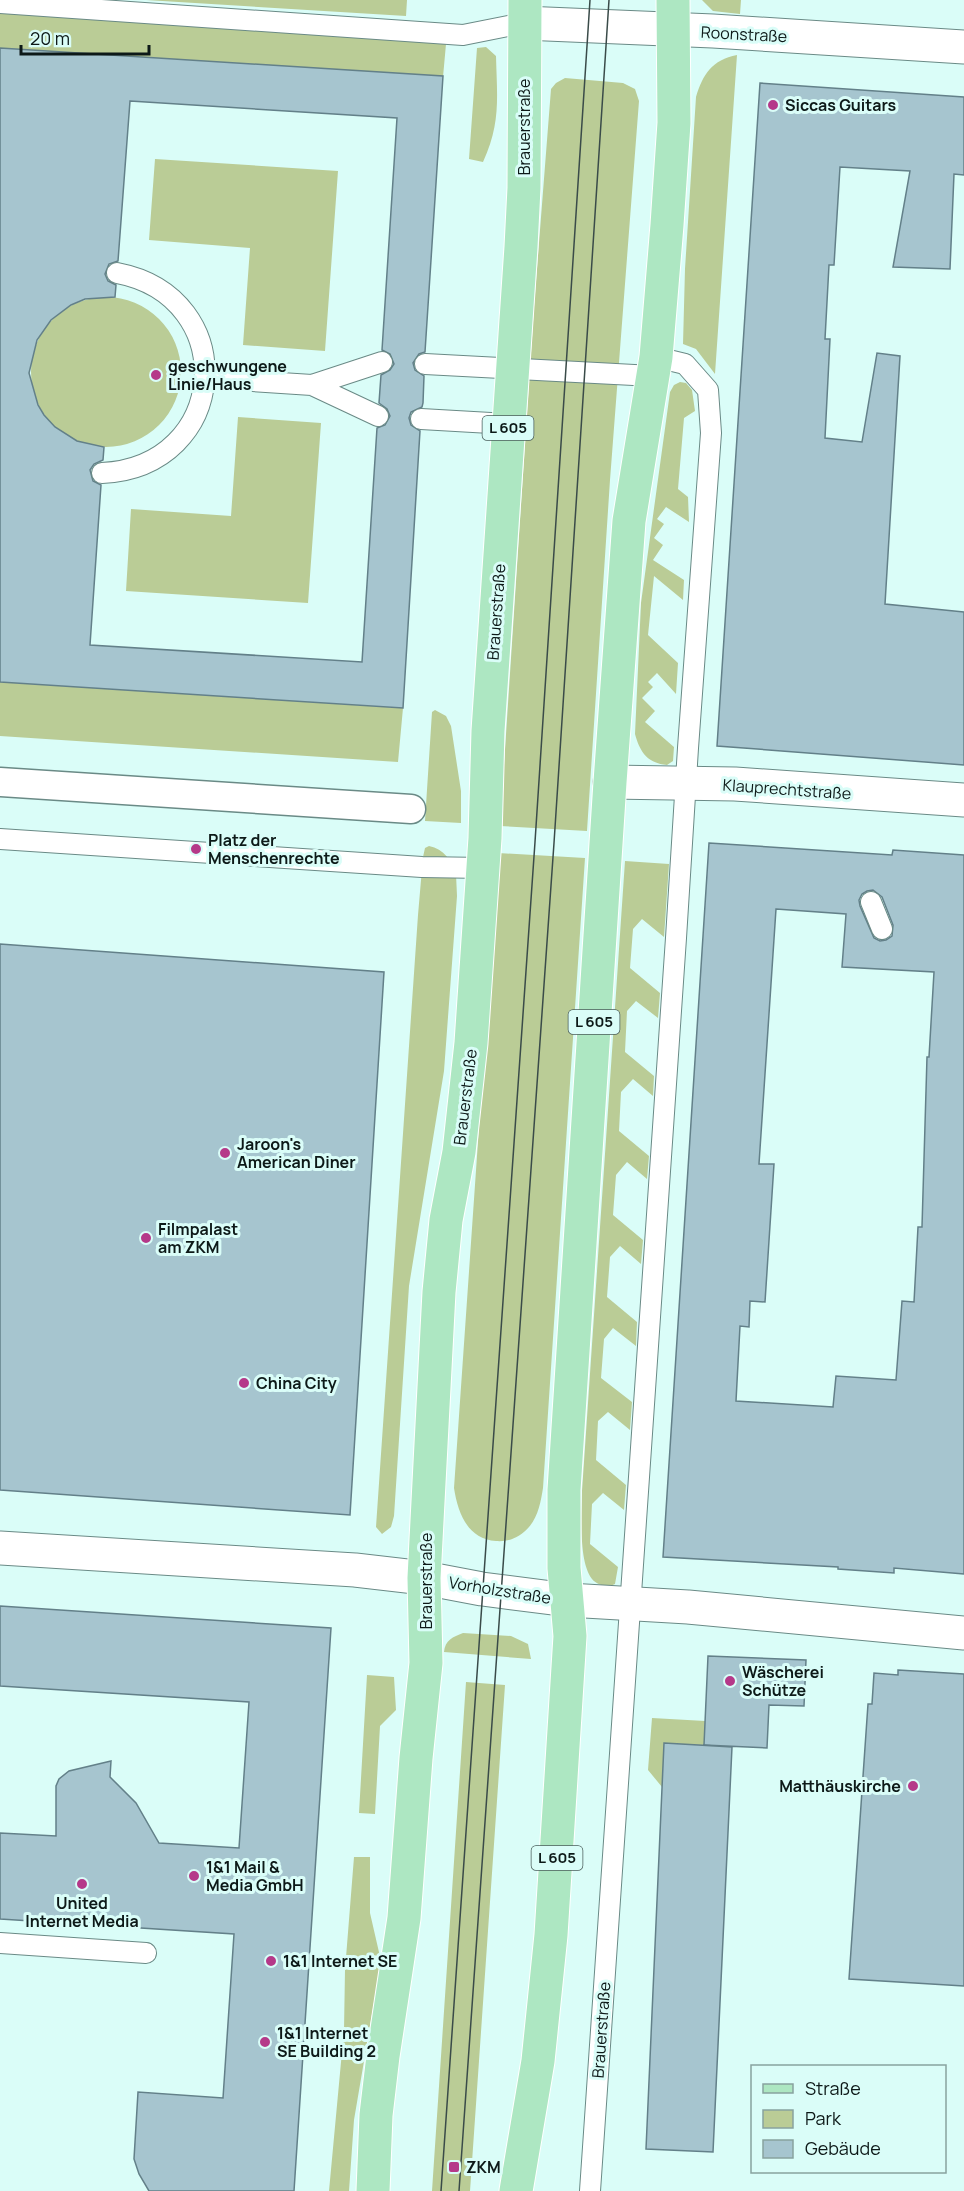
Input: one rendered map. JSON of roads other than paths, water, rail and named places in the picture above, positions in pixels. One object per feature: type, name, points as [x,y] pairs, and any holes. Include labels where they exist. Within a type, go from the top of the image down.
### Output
[{"type":"main road","name":"Brauerstraße","points":[[373,2191],[376,2115],[404,1918],[426,1663],[424,1578],[439,1292],[446,1220],[459,1152],[468,1070],[483,868],[488,731],[524,188],[524,12]]},
{"type":"main road","name":"L 605","points":[[516,2191],[538,2061],[550,1955],[570,1636],[564,1568],[564,1490],[629,521],[654,367],[674,123],[673,15]]},
{"type":"street","name":"Roonstraße","points":[[524,12],[673,15],[724,32],[964,47]]},
{"type":"street","points":[[0,782],[411,808]]},
{"type":"street","name":"Klauprechtstraße","points":[[610,782],[735,784],[964,800]]},
{"type":"street","name":"Vorholzstraße","points":[[0,1548],[320,1568],[424,1578],[568,1600],[688,1607],[964,1633]]},
{"type":"lane","points":[[0,3],[463,35],[524,12]]},
{"type":"lane","points":[[102,473],[117,472],[144,465],[157,459],[178,441],[187,430],[200,405],[205,378],[201,342],[183,309],[155,285],[117,273]]},
{"type":"lane","points":[[312,385],[382,362]]},
{"type":"lane","name":"Brauerstraße","points":[[424,364],[512,370],[654,367],[685,363],[708,390],[711,433],[685,783],[676,950],[590,2191]]},
{"type":"lane","points":[[205,378],[312,385],[378,416]]},
{"type":"lane","points":[[421,419],[508,424]]},
{"type":"lane","points":[[0,839],[422,867],[483,868]]},
{"type":"lane","points":[[871,902],[882,929]]},
{"type":"lane","points":[[0,1943],[146,1953]]},
{"type":"tram line","points":[[441,2191],[535,842],[590,0]]},
{"type":"tram line","points":[[459,2191],[554,843],[609,0]]},
{"type":"place","name":"Siccas Guitars","points":[[773,105]]},
{"type":"place","name":"geschwungene Linie/Haus","points":[[156,375]]},
{"type":"place","name":"Platz der Menschenrechte","points":[[196,849]]},
{"type":"place","name":"Jaroon's American Diner","points":[[225,1153]]},
{"type":"place","name":"Filmpalast am ZKM","points":[[146,1238]]},
{"type":"place","name":"China City","points":[[244,1383]]},
{"type":"place","name":"Wäscherei Schütze","points":[[730,1681]]},
{"type":"place","name":"Matthäuskirche","points":[[913,1786]]},
{"type":"place","name":"1&1 Mail & Media GmbH","points":[[194,1876]]},
{"type":"place","name":"United Internet Media","points":[[82,1884]]},
{"type":"place","name":"1&1 Internet SE","points":[[271,1961]]},
{"type":"place","name":"1&1 Internet SE Building 2","points":[[265,2042]]},
{"type":"place","name":"ZKM","points":[[454,2167]]}]
